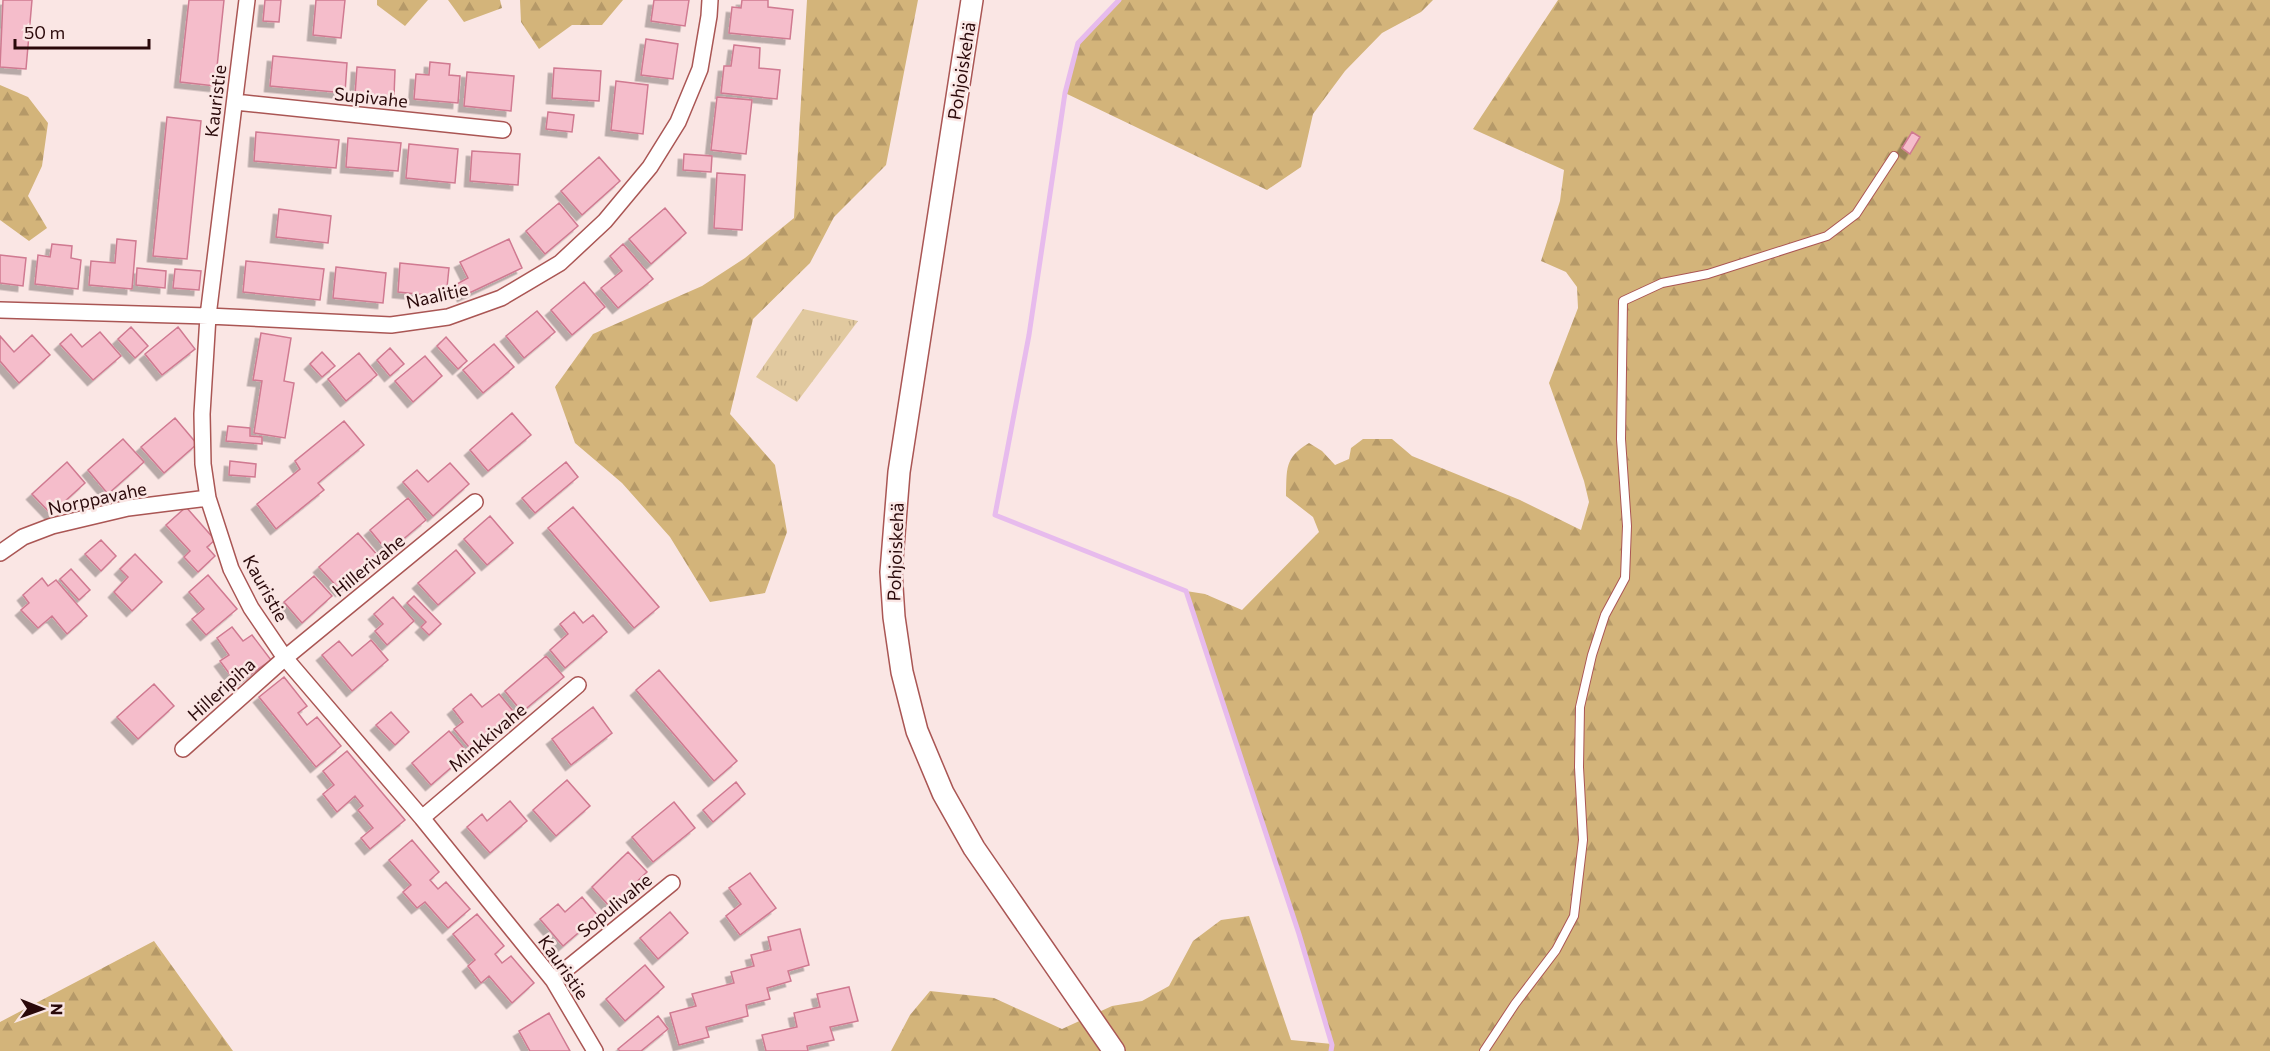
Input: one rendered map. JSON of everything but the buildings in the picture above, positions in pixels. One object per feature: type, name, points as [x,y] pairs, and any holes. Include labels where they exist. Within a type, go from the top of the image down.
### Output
[{"type":"main road","name":"Pohjoiskehä","points":[[972,0],[899,472],[891,572],[894,618],[902,672],[917,730],[943,793],[974,848],[1114,1051]]},
{"type":"street","name":"Kauristie","points":[[247,0],[208,316],[202,414],[203,464],[208,498],[231,569],[251,608],[285,658],[422,818],[553,980],[595,1051]]},
{"type":"street","name":"Naalitie","points":[[0,310],[208,316],[391,325],[448,317],[501,298],[560,263],[605,220],[650,167],[678,122],[700,69],[710,0]]},
{"type":"street","name":"Supivahe","points":[[235,102],[503,130]]},
{"type":"street","name":"Norppavahe","points":[[0,553],[23,537],[52,526],[128,508],[208,498]]},
{"type":"street","name":"Hillerivahe","points":[[285,658],[475,502]]},
{"type":"street","name":"Hilleripiha","points":[[183,749],[285,658]]},
{"type":"street","name":"Minkkivahe","points":[[422,818],[578,685]]},
{"type":"street","name":"Sopulivahe","points":[[553,980],[672,883]]},
{"type":"lane","points":[[1484,1051],[1515,1004],[1556,950],[1574,916],[1583,840],[1579,767],[1580,707],[1592,655],[1605,615],[1625,578],[1627,526],[1621,439],[1623,301],[1662,283],[1708,274],[1827,236],[1856,214],[1894,156]]},
{"type":"green space","points":[[377,0],[428,0],[405,26],[377,5]]},
{"type":"green space","points":[[448,0],[500,0],[502,8],[464,22]]},
{"type":"green space","points":[[520,0],[623,0],[602,25],[572,25],[539,49],[521,22]]},
{"type":"green space","points":[[807,0],[918,0],[886,165],[834,217],[810,263],[753,319],[730,414],[775,465],[787,532],[765,593],[710,602],[670,537],[622,483],[575,443],[555,387],[593,334],[702,286],[745,258],[794,218]]},
{"type":"green space","points":[[1119,0],[1433,0],[1421,12],[1382,33],[1345,71],[1313,114],[1301,167],[1267,190],[1065,93],[1078,43]]},
{"type":"green space","points":[[1558,0],[2270,0],[2270,1051],[891,1051],[910,1015],[930,991],[994,998],[1062,1029],[1112,1006],[1142,1001],[1169,986],[1193,941],[1221,920],[1249,916],[1291,1040],[1332,1044],[1299,934],[1186,591],[1205,594],[1242,610],[1319,532],[1313,517],[1286,496],[1286,478],[1291,459],[1309,443],[1322,451],[1335,465],[1349,459],[1351,448],[1363,439],[1392,439],[1412,456],[1520,500],[1581,530],[1589,502],[1584,481],[1549,383],[1578,308],[1577,287],[1566,272],[1541,261],[1560,201],[1564,170],[1473,129]]},
{"type":"green space","points":[[0,85],[28,97],[48,123],[42,166],[28,196],[47,228],[29,241],[0,220]]},
{"type":"green space","points":[[803,309],[858,321],[797,402],[756,377]]},
{"type":"green space","points":[[154,941],[233,1051],[0,1051],[0,1022]]},
{"type":"waterway","points":[[1119,0],[1078,43],[1065,93],[1029,335],[995,515],[1186,591],[1299,934],[1332,1045],[1331,1051]]}]
